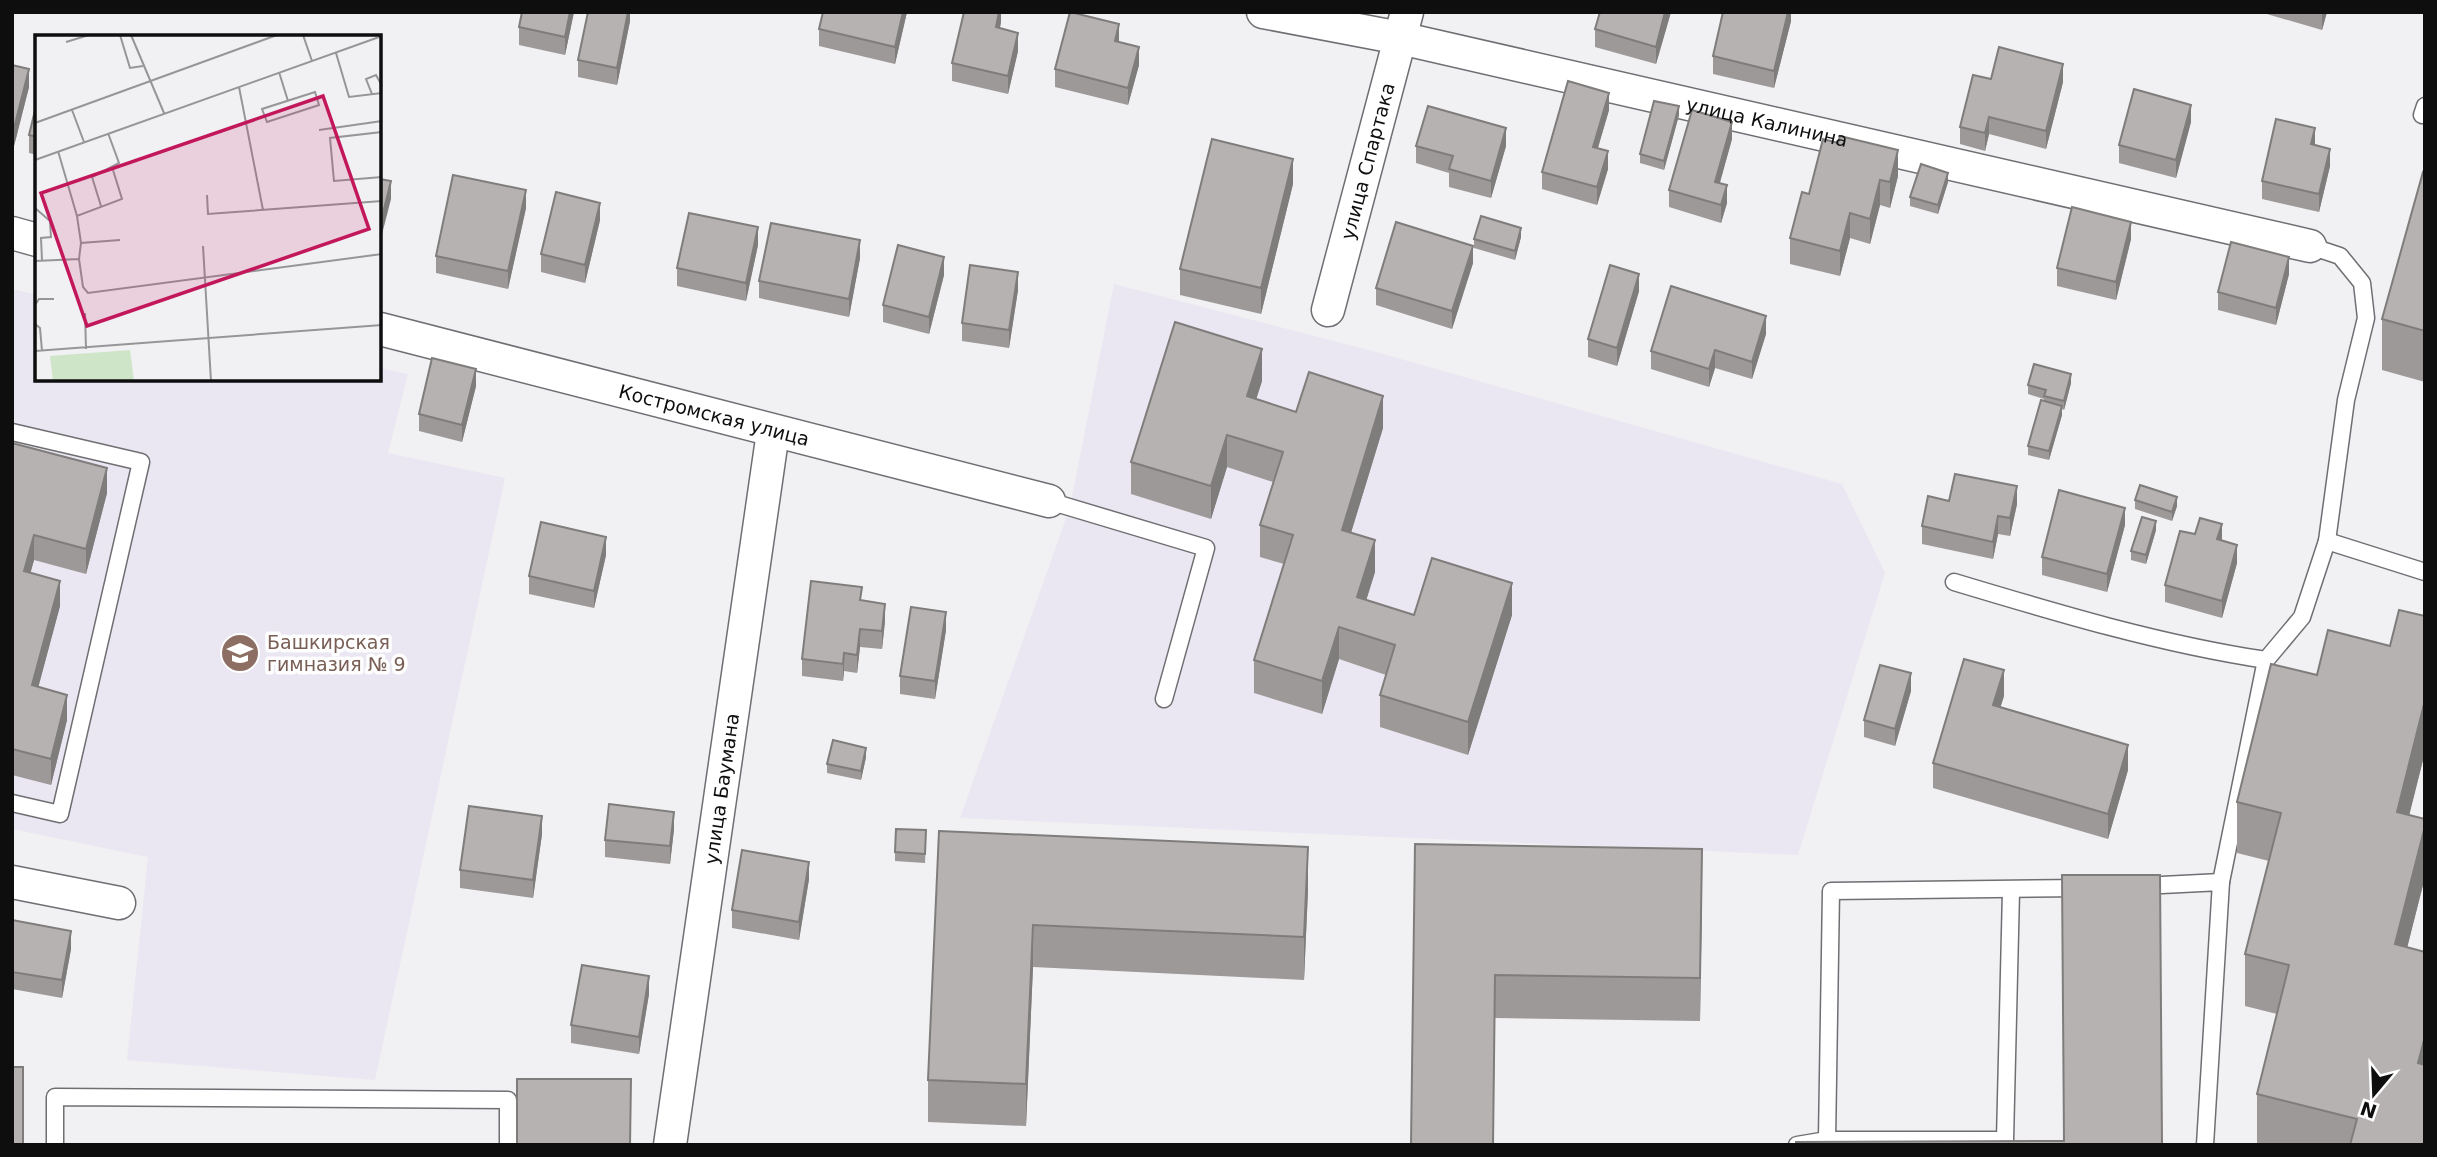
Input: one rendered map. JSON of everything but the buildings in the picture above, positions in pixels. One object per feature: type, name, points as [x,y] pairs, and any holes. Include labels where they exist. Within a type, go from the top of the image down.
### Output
[{"type":"street","name":"улица Калинина","points":[[1263,12],[1403,25],[2310,246]]},
{"type":"street","name":"улица Спартака","points":[[1328,310],[1403,25]]},
{"type":"street","points":[[12,233],[35,239]]},
{"type":"street","name":"Костромская улица","points":[[382,330],[1049,501]]},
{"type":"street","name":"улица Баумана","points":[[670,1145],[773,432]]},
{"type":"street","points":[[12,882],[119,904]]},
{"type":"lane","points":[[2205,1145],[2221,882],[2266,660],[2302,617],[2327,541],[2346,400],[2366,318],[2362,283],[2340,256],[2310,246]]},
{"type":"lane","points":[[12,432],[141,462],[60,814],[12,803]]},
{"type":"lane","points":[[1049,501],[1206,548],[1164,699]]},
{"type":"lane","points":[[2327,541],[2425,572]]},
{"type":"lane","points":[[1954,582],[2087,621],[2219,653],[2266,660]]},
{"type":"lane","points":[[2123,886],[2221,882]]},
{"type":"lane","points":[[1827,1140],[1831,891],[2011,891],[2095,887]]},
{"type":"lane","points":[[1797,1145],[1827,1140],[2005,1140],[2011,891]]},
{"type":"lane","points":[[55,1145],[55,1097],[508,1100],[508,1145]]},
{"type":"shaded area","points":[[1114,284],[1376,352],[1842,484],[1885,573],[1798,855],[960,818],[1070,507]]},
{"type":"shaded area","name":"Башкирская гимназия № 9","points":[[12,289],[35,295],[35,382],[382,382],[382,368],[408,374],[388,453],[505,478],[375,1080],[127,1060],[148,857],[12,829]]},
{"type":"place","name":"Башкирская гимназия № 9","points":[[240,653]]}]
